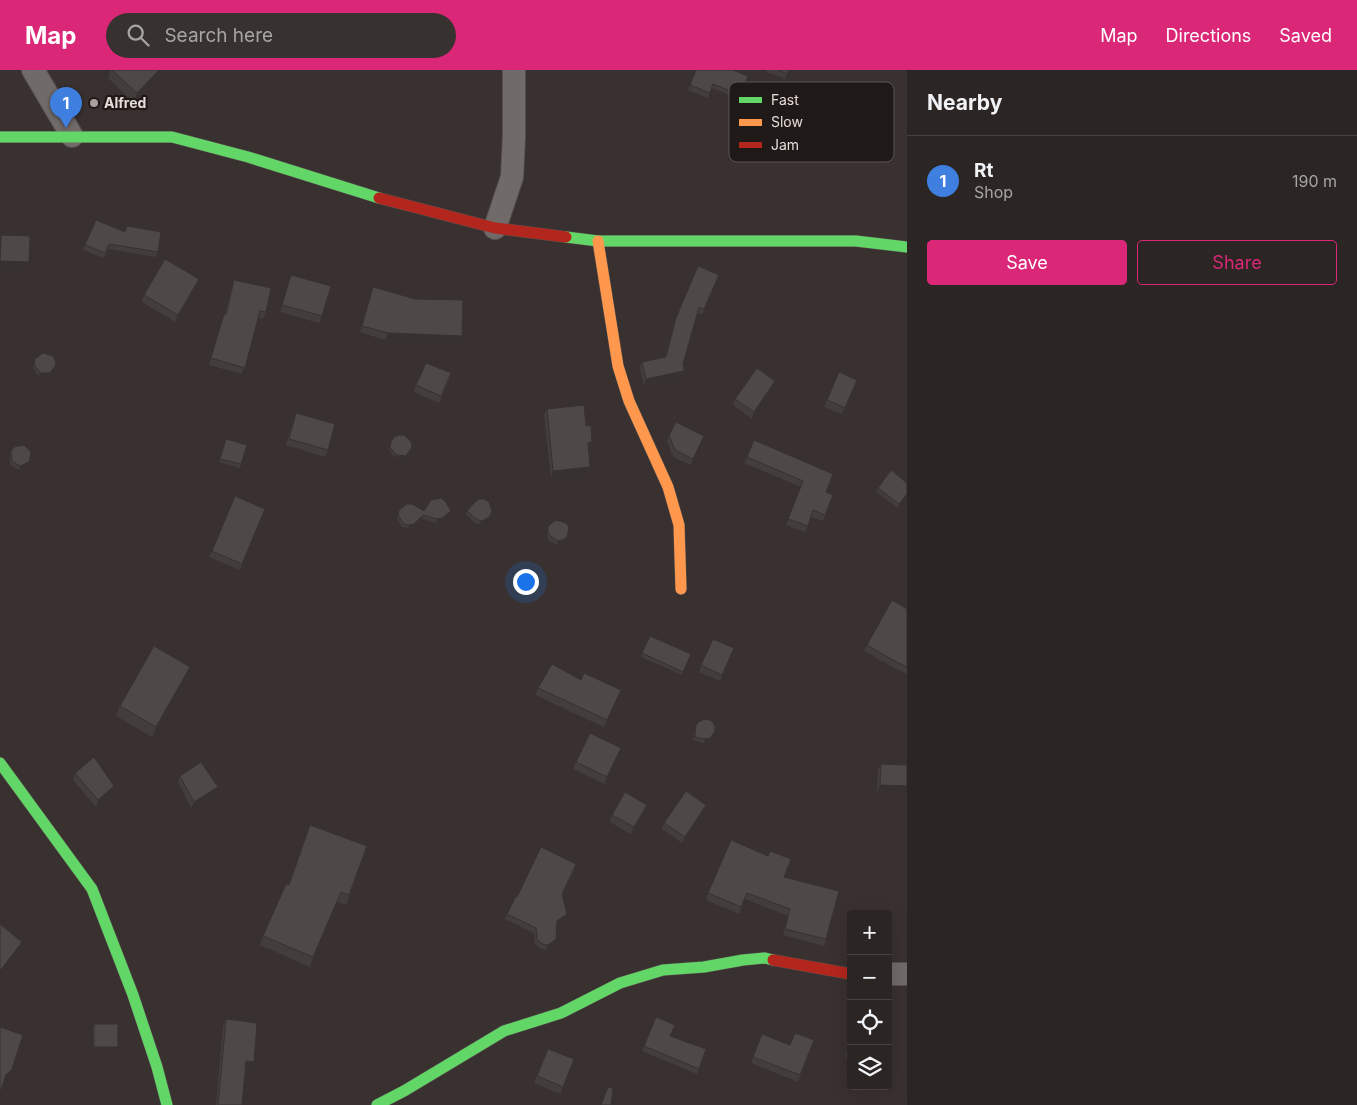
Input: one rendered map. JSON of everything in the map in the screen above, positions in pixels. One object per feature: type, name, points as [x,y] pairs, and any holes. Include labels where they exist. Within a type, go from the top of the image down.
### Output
[{"type":"street","points":[[34,70],[72,136]]},
{"type":"street","points":[[495,228],[512,176],[514,70]]},
{"type":"street","points":[[0,137],[172,137],[248,157],[354,191],[495,228],[598,241],[856,241],[907,247]]},
{"type":"street","points":[[598,241],[618,366],[629,401],[668,487],[679,525],[681,589]]},
{"type":"street","points":[[0,763],[92,889],[133,995],[167,1105]]},
{"type":"street","points":[[377,1105],[504,1031],[561,1013],[620,982],[664,970],[704,968],[743,960],[766,958],[847,973]]},
{"type":"street","points":[[892,974],[907,974]]},
{"type":"building","points":[[112,70],[159,70],[137,93]]},
{"type":"building","points":[[696,70],[733,70],[748,76],[745,82],[729,82],[729,91],[713,84],[710,93],[690,85]]},
{"type":"building","points":[[778,70],[789,70],[787,74]]},
{"type":"building","points":[[96,220],[125,232],[127,226],[161,232],[158,252],[109,244],[105,253],[85,245]]},
{"type":"building","points":[[1,235],[30,236],[29,262],[0,261]]},
{"type":"building","points":[[165,259],[199,279],[178,315],[144,295]]},
{"type":"building","points":[[698,266],[719,275],[704,309],[699,307],[683,364],[684,371],[646,379],[642,362],[666,357],[676,318]]},
{"type":"building","points":[[291,275],[331,286],[322,316],[282,305]]},
{"type":"building","points":[[234,280],[271,288],[266,312],[260,311],[245,368],[211,358],[224,314],[226,315]]},
{"type":"building","points":[[373,287],[415,299],[463,300],[462,336],[388,333],[362,326]]},
{"type":"building","points":[[43,353],[53,356],[55,360],[56,365],[50,373],[40,373],[34,364],[35,359]]},
{"type":"building","points":[[426,363],[451,373],[441,396],[416,385]]},
{"type":"building","points":[[757,368],[775,381],[754,412],[735,399]]},
{"type":"building","points":[[839,372],[857,380],[845,408],[827,400]]},
{"type":"building","points":[[584,405],[586,426],[591,425],[592,442],[588,443],[590,467],[553,471],[547,409]]},
{"type":"building","points":[[296,413],[335,424],[328,450],[289,439]]},
{"type":"building","points":[[676,422],[704,436],[693,459],[675,450],[669,435]]},
{"type":"building","points":[[404,435],[411,442],[412,447],[406,456],[396,455],[390,447],[394,437]]},
{"type":"building","points":[[226,439],[247,445],[241,464],[220,459]]},
{"type":"building","points":[[754,440],[833,474],[826,492],[833,495],[825,515],[813,510],[808,526],[788,519],[803,481],[747,457]]},
{"type":"building","points":[[24,445],[31,452],[29,462],[20,466],[12,461],[11,451],[14,447]]},
{"type":"building","points":[[891,470],[907,483],[907,494],[899,504],[878,488]]},
{"type":"building","points":[[235,496],[265,509],[242,564],[212,551]]},
{"type":"building","points":[[441,498],[451,511],[442,518],[437,519],[423,515],[414,524],[409,525],[404,524],[398,515],[399,510],[407,504],[412,504],[424,511],[431,500]]},
{"type":"building","points":[[479,499],[489,502],[492,511],[490,516],[481,521],[467,511]]},
{"type":"building","points":[[556,520],[566,523],[569,527],[567,537],[563,540],[558,541],[550,536],[548,532],[548,526]]},
{"type":"building","points":[[892,600],[907,609],[907,667],[867,645]]},
{"type":"building","points":[[650,636],[691,654],[683,672],[642,653]]},
{"type":"building","points":[[713,639],[734,648],[722,675],[701,665]]},
{"type":"building","points":[[154,646],[190,667],[156,727],[120,706]]},
{"type":"building","points":[[552,664],[581,680],[584,673],[621,690],[607,720],[538,688]]},
{"type":"building","points":[[706,719],[712,721],[715,731],[710,738],[695,737],[696,725]]},
{"type":"building","points":[[590,733],[621,748],[607,777],[576,762]]},
{"type":"building","points":[[94,757],[114,786],[98,800],[75,773]]},
{"type":"building","points":[[201,762],[218,787],[194,802],[180,776]]},
{"type":"building","points":[[881,764],[907,765],[907,786],[880,785]]},
{"type":"building","points":[[686,791],[706,805],[685,837],[664,823]]},
{"type":"building","points":[[625,792],[647,805],[634,827],[612,815]]},
{"type":"building","points":[[310,825],[367,846],[349,895],[341,892],[313,957],[263,936],[286,884],[289,885]]},
{"type":"building","points":[[731,840],[768,856],[770,851],[791,859],[784,877],[839,891],[826,939],[785,929],[790,909],[747,893],[741,907],[708,893]]},
{"type":"building","points":[[541,847],[576,864],[562,894],[567,914],[557,921],[556,939],[548,945],[542,944],[537,939],[536,928],[507,914]]},
{"type":"building","points":[[0,924],[22,942],[0,971]]},
{"type":"building","points":[[656,1017],[675,1025],[670,1036],[706,1049],[699,1069],[644,1046]]},
{"type":"building","points":[[226,1019],[257,1023],[254,1062],[246,1061],[242,1105],[218,1105]]},
{"type":"building","points":[[94,1024],[118,1024],[118,1047],[94,1047]]},
{"type":"building","points":[[0,1027],[23,1035],[12,1069],[6,1075],[0,1093]]},
{"type":"building","points":[[795,1033],[814,1040],[800,1075],[753,1057],[762,1034],[790,1045]]},
{"type":"building","points":[[548,1049],[574,1059],[563,1087],[537,1076]]},
{"type":"building","points":[[608,1087],[613,1088],[611,1105],[601,1105]]},
{"type":"traffic: fast","points":[[0,137],[172,137],[248,157],[379,198]]},
{"type":"traffic: fast","points":[[566,237],[598,241],[856,241],[907,247]]},
{"type":"traffic: fast","points":[[0,763],[92,889],[133,995],[157,1067],[167,1105]]},
{"type":"traffic: fast","points":[[377,1105],[504,1031],[561,1013],[620,983],[663,970],[704,967],[743,960],[765,958],[773,960]]},
{"type":"traffic: slow","points":[[598,241],[618,366],[629,401],[668,487],[679,525],[681,589]]},
{"type":"traffic: jam","points":[[379,198],[495,228],[566,237]]},
{"type":"traffic: jam","points":[[773,960],[847,973]]},
{"type":"place","name":"Alfred","points":[[94,103]]},
{"type":"place","name":"Rt","points":[[66,128]]}]
